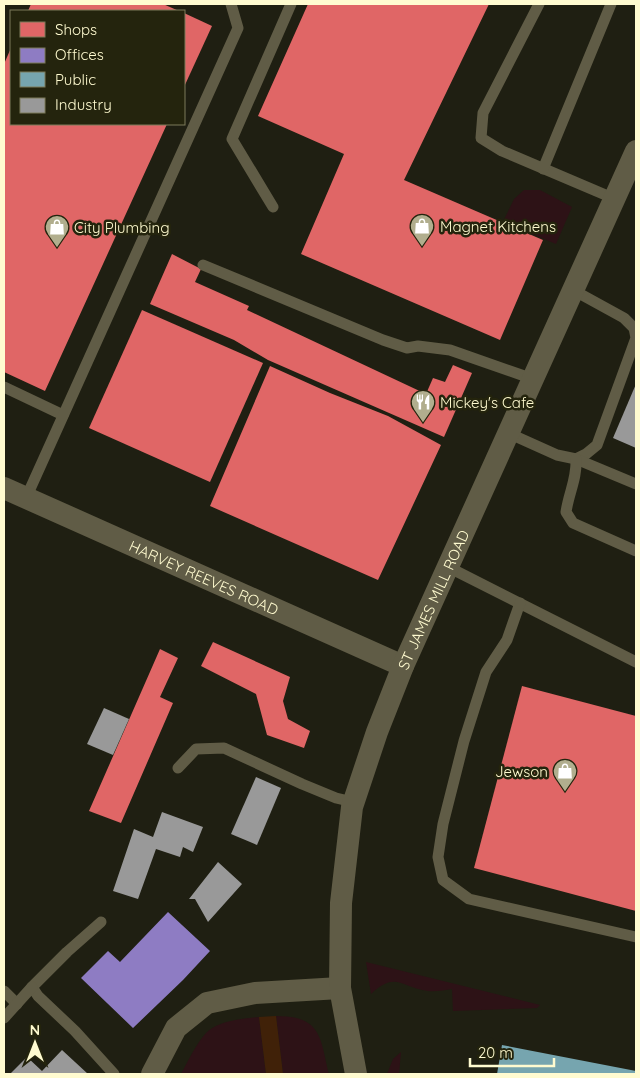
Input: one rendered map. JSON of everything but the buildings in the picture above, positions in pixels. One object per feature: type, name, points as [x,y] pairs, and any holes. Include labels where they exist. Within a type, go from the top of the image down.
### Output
[{"type":"street","name":"ST JAMES MILL ROAD","points":[[356,1074],[340,988],[340,903],[353,802],[377,732],[403,666],[636,151]]},
{"type":"street","name":"HARVEY REEVES ROAD","points":[[4,488],[403,666]]},
{"type":"street","points":[[152,1074],[176,1028],[208,1003],[255,993],[340,988]]},
{"type":"lane","points":[[26,498],[238,28],[231,4]]},
{"type":"lane","points":[[273,207],[232,139],[290,4]]},
{"type":"lane","points":[[538,4],[483,114],[481,138],[502,151],[615,199]]},
{"type":"lane","points":[[543,169],[612,4]]},
{"type":"lane","points":[[203,264],[383,340],[407,348],[418,346],[450,350],[533,379]]},
{"type":"lane","points":[[573,290],[624,318],[634,328],[636,338],[597,445],[576,459]]},
{"type":"lane","points":[[4,386],[63,415]]},
{"type":"lane","points":[[508,433],[557,455],[576,459],[636,484]]},
{"type":"lane","points":[[576,459],[577,474],[568,496],[566,512],[573,523],[636,550]]},
{"type":"lane","points":[[448,568],[636,662]]},
{"type":"lane","points":[[520,603],[507,640],[486,672],[464,740],[443,824],[438,857],[443,880],[469,899],[636,937]]},
{"type":"lane","points":[[178,768],[196,749],[224,748],[302,784],[336,798],[353,802]]},
{"type":"lane","points":[[4,1018],[67,952],[101,922]]},
{"type":"lane","points":[[32,987],[38,996],[75,1031],[114,1074]]},
{"type":"lane","points":[[4,991],[17,1004]]},
{"type":"shaded area","points":[[524,190],[540,190],[572,207],[556,244],[503,222],[514,199]]},
{"type":"shaded area","points":[[366,962],[540,1005],[537,1008],[453,1011],[452,989],[428,991],[399,982],[387,983],[371,994]]},
{"type":"shaded area","points":[[276,1016],[291,1017],[311,1025],[320,1040],[329,1074],[283,1074]]},
{"type":"shaded area","points":[[276,1016],[283,1074],[266,1074],[259,1017]]},
{"type":"shaded area","points":[[259,1017],[266,1074],[181,1074],[192,1053],[206,1033],[218,1025],[231,1021]]},
{"type":"shaded area","points":[[401,1052],[399,1074],[387,1074],[393,1059]]},
{"type":"place","name":"Magnet Kitchens","points":[[422,247]]},
{"type":"place","name":"City Plumbing","points":[[57,248]]},
{"type":"place","name":"Mickey's Cafe","points":[[423,423]]},
{"type":"place","name":"Jewson","points":[[565,792]]}]
